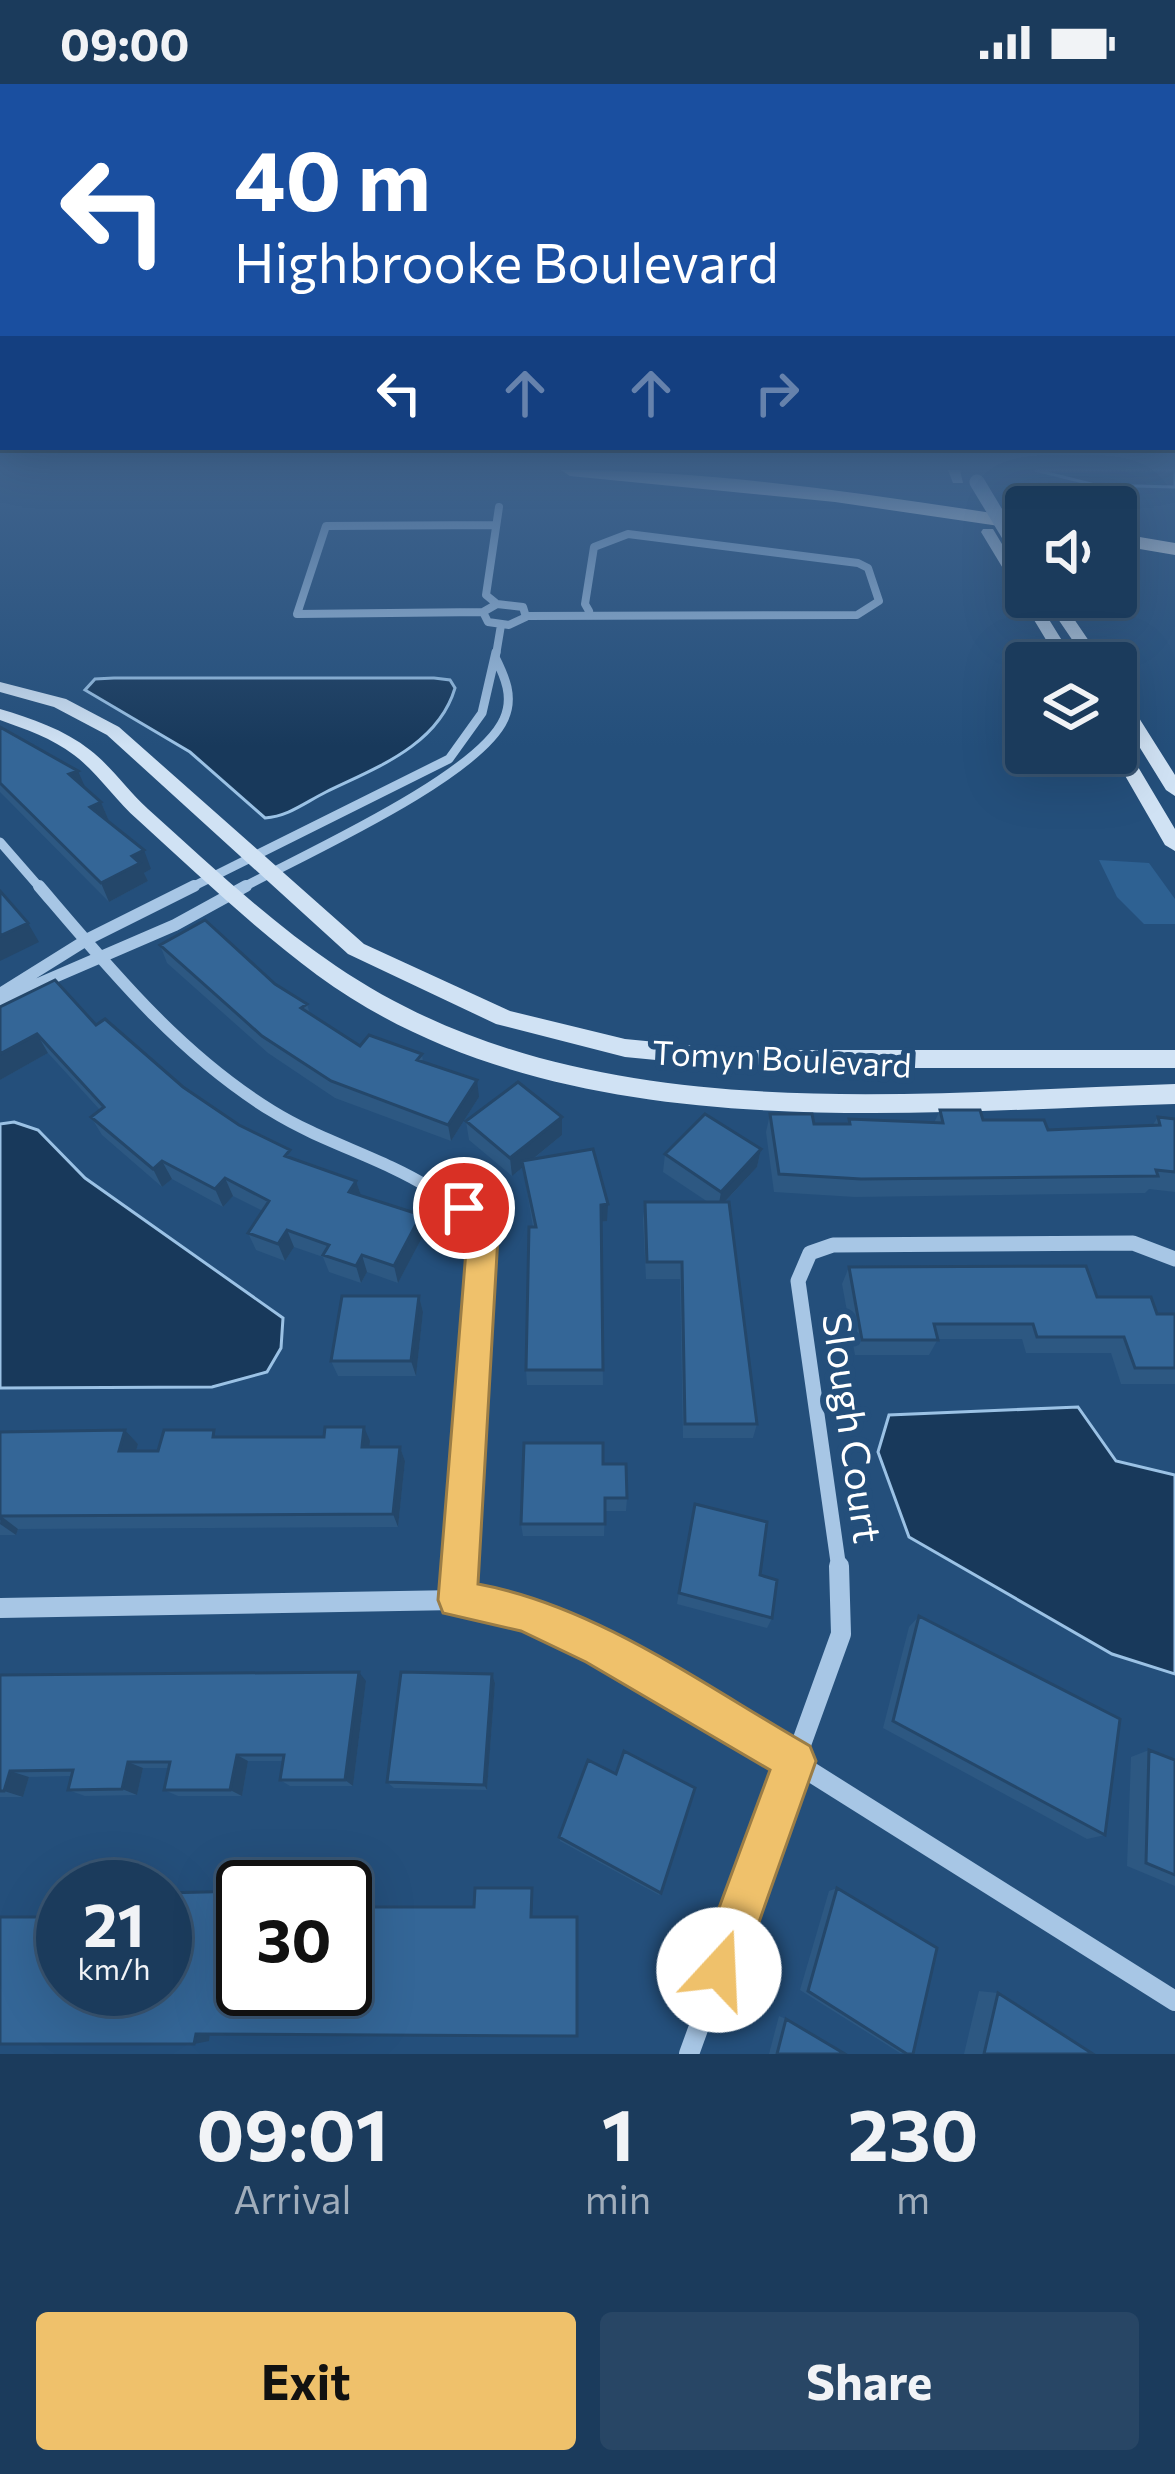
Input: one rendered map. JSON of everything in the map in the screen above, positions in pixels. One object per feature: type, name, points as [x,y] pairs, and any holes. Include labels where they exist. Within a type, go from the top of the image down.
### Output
[{"type":"street","points":[[314,562],[296,614],[483,612],[497,604]]},
{"type":"street","points":[[490,562],[486,595],[497,604],[525,612],[587,608],[608,616],[857,615],[879,601],[868,568],[850,562]]},
{"type":"street","points":[[587,608],[594,562]]},
{"type":"street","points":[[483,612],[488,622],[501,625],[525,612]]},
{"type":"street","points":[[0,997],[105,959],[175,926],[227,885],[449,759],[475,735],[487,711],[501,625]]},
{"type":"street","points":[[0,997],[88,940],[158,906],[227,885],[464,766],[490,740],[509,709],[511,683],[495,657]]},
{"type":"street","name":"Tomyn Boulevard","points":[[0,687],[61,703],[113,730],[356,949],[504,1018],[625,1048],[739,1059],[1175,1059]]},
{"type":"street","name":"Tomyn Boulevard","points":[[0,714],[76,747],[136,808],[328,972],[412,1027],[513,1065],[688,1094],[861,1101],[1175,1094]]},
{"type":"street","points":[[1137,729],[1175,790]]},
{"type":"street","points":[[449,759],[464,766]]},
{"type":"street","points":[[1133,774],[1175,845]]},
{"type":"street","points":[[0,842],[178,1038],[272,1112],[435,1187],[464,1208],[483,1236],[457,1600]]},
{"type":"street","points":[[158,906],[175,926]]},
{"type":"street","name":"Slough Court","points":[[795,1761],[841,1634],[841,1582],[798,1281],[810,1253],[833,1245],[1133,1243],[1175,1259]]},
{"type":"street","points":[[0,1608],[457,1600],[524,1612],[600,1648],[795,1761],[1175,2001]]},
{"type":"street","points":[[689,2054],[795,1761]]},
{"type":"shaded area","points":[[434,678],[450,680],[455,688],[435,725],[402,753],[289,812],[265,818],[190,752],[85,690],[95,679]]},
{"type":"shaded area","points":[[1099,860],[1149,863],[1175,899],[1175,924],[1144,924],[1117,897]]},
{"type":"shaded area","points":[[14,1122],[38,1130],[85,1178],[283,1318],[281,1348],[267,1372],[212,1387],[0,1388],[0,1124]]},
{"type":"shaded area","points":[[1078,1407],[1116,1461],[1175,1475],[1175,1674],[1112,1654],[909,1537],[878,1452],[889,1415]]},
{"type":"building","points":[[0,727],[78,771],[69,774],[101,802],[90,807],[144,850],[132,856],[140,863],[101,883],[0,783]]},
{"type":"building","points":[[0,891],[28,923],[0,936]]},
{"type":"building","points":[[205,920],[275,984],[307,1004],[301,1008],[360,1046],[369,1035],[422,1054],[417,1060],[477,1080],[448,1125],[331,1081],[262,1036],[160,945]]},
{"type":"building","points":[[55,980],[96,1025],[105,1019],[183,1087],[239,1125],[290,1150],[285,1156],[356,1181],[349,1192],[421,1215],[394,1266],[362,1255],[356,1266],[323,1255],[329,1245],[287,1230],[278,1244],[248,1233],[269,1201],[225,1178],[215,1189],[162,1161],[153,1169],[91,1117],[104,1107],[37,1034],[0,1054],[0,1007]]},
{"type":"building","points":[[518,1082],[562,1117],[510,1158],[466,1121]]},
{"type":"building","points":[[940,1110],[980,1110],[983,1120],[1044,1120],[1048,1130],[1160,1125],[1158,1117],[1175,1119],[1175,1172],[1156,1170],[1158,1176],[861,1179],[779,1174],[770,1114],[812,1114],[814,1124],[850,1124],[849,1119],[943,1123]]},
{"type":"building","points":[[705,1114],[761,1149],[721,1192],[665,1154]]},
{"type":"building","points":[[593,1149],[608,1204],[601,1205],[603,1370],[526,1370],[529,1227],[536,1227],[522,1161]]},
{"type":"building","points":[[645,1202],[729,1202],[757,1424],[685,1424],[682,1262],[647,1262]]},
{"type":"building","points":[[1086,1266],[1097,1297],[1151,1297],[1157,1314],[1175,1314],[1175,1368],[1135,1368],[1124,1337],[1037,1337],[1033,1324],[934,1324],[938,1340],[862,1340],[849,1267]]},
{"type":"building","points":[[342,1296],[419,1296],[411,1361],[331,1361]]},
{"type":"building","points":[[325,1427],[364,1427],[362,1447],[400,1447],[393,1514],[1,1516],[0,1520],[0,1432],[125,1430],[119,1451],[158,1451],[164,1430],[214,1430],[213,1437],[324,1437]]},
{"type":"building","points":[[524,1443],[603,1443],[603,1464],[626,1464],[627,1498],[605,1498],[605,1524],[521,1524]]},
{"type":"building","points":[[695,1504],[767,1522],[760,1575],[777,1580],[772,1618],[679,1593]]},
{"type":"building","points":[[919,1616],[1120,1719],[1105,1835],[893,1721]]},
{"type":"building","points":[[359,1672],[345,1780],[280,1780],[284,1755],[237,1755],[230,1790],[164,1790],[170,1762],[128,1762],[122,1789],[68,1790],[73,1770],[10,1771],[0,1791],[0,1675]]},
{"type":"building","points":[[401,1672],[492,1674],[484,1785],[387,1782]]},
{"type":"building","points":[[1149,1750],[1175,1760],[1175,1875],[1146,1863]]},
{"type":"building","points":[[624,1751],[695,1788],[661,1893],[559,1837],[588,1760],[616,1774]]},
{"type":"building","points":[[475,1888],[532,1888],[531,1917],[577,1917],[577,2036],[196,2034],[194,2044],[0,2044],[0,1917],[36,1917],[36,2016],[192,2016],[192,1892],[216,1892],[216,2016],[372,2016],[372,1907],[474,1907]]},
{"type":"building","points":[[837,1888],[937,1948],[913,2054],[808,1991]]},
{"type":"building","points":[[998,1993],[1093,2054],[984,2054]]},
{"type":"building","points":[[786,2019],[845,2054],[777,2054]]},
{"type":"route","points":[[464,1208],[483,1236],[457,1600],[524,1612],[600,1648],[795,1761],[719,1970]]}]
